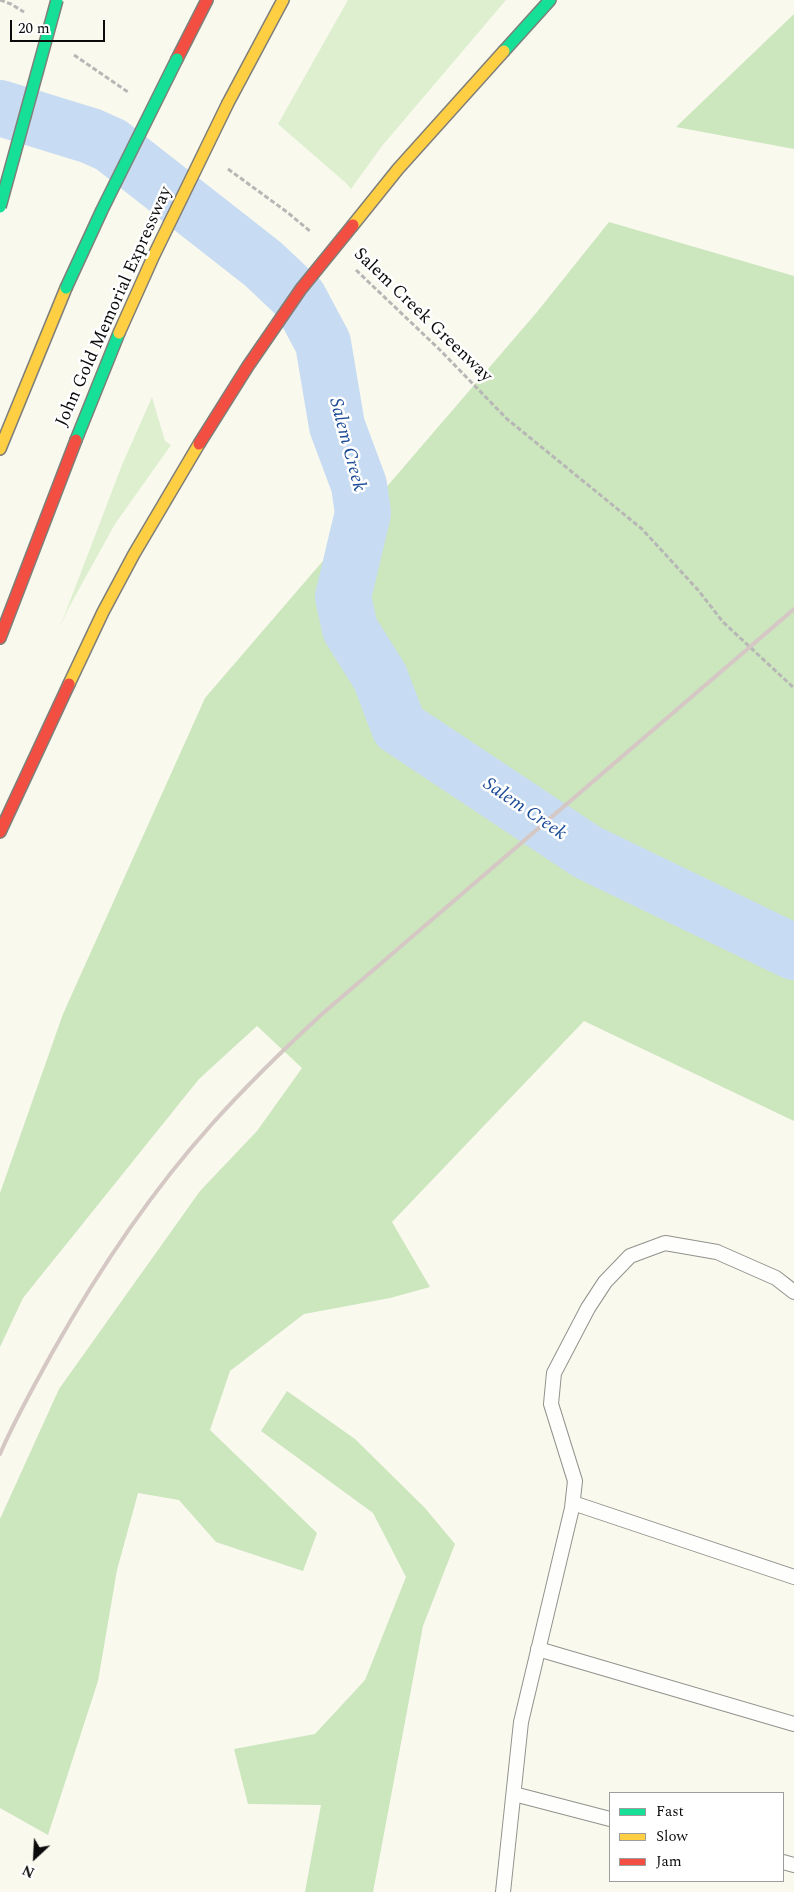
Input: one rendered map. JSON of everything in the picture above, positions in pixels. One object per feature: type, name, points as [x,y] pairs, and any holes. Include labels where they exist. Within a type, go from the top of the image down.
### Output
[{"type":"highway","points":[[0,207],[57,0]]},
{"type":"highway","points":[[0,450],[66,288],[102,210],[207,0]]},
{"type":"highway","name":"John Gold Memorial Expressway","points":[[0,638],[50,505],[119,333],[158,247],[228,103],[283,0]]},
{"type":"highway","points":[[0,832],[104,612],[134,554],[248,366],[296,297],[398,169],[550,0]]},
{"type":"lane","points":[[503,1892],[521,1722],[572,1502],[575,1481],[551,1404],[554,1373],[588,1308],[606,1282],[630,1256],[665,1243],[717,1252],[776,1278],[794,1292]]},
{"type":"lane","points":[[572,1502],[794,1577]]},
{"type":"lane","points":[[538,1649],[794,1724]]},
{"type":"lane","points":[[514,1794],[609,1819]]},
{"type":"path","points":[[0,0],[12,4],[28,14]]},
{"type":"path","points":[[69,52],[129,93]]},
{"type":"path","points":[[227,169],[287,212],[315,235]]},
{"type":"path","name":"Salem Creek Greenway","points":[[350,264],[440,350],[507,419],[642,529],[698,590],[723,622],[794,688]]},
{"type":"green space","points":[[348,0],[506,0],[382,146],[351,189],[278,124]]},
{"type":"green space","points":[[794,14],[794,149],[676,127]]},
{"type":"green space","points":[[609,222],[794,276],[794,1121],[584,1021],[392,1222],[430,1287],[390,1298],[304,1314],[230,1371],[210,1430],[317,1533],[303,1571],[216,1542],[179,1500],[138,1493],[117,1570],[98,1681],[48,1835],[0,1808],[0,1519],[59,1389],[200,1191],[257,1131],[302,1068],[257,1026],[199,1079],[23,1298],[0,1347],[0,1193],[63,1014],[205,698],[537,312]]},
{"type":"green space","points":[[152,397],[165,441],[171,445],[115,524],[60,627],[122,465]]},
{"type":"green space","points":[[287,1391],[355,1439],[425,1508],[455,1544],[423,1626],[373,1892],[305,1892],[321,1805],[248,1804],[234,1749],[315,1734],[365,1680],[406,1577],[373,1513],[261,1431]]},
{"type":"waterway","name":"Salem Creek","points":[[0,108],[91,136],[111,145],[263,264],[299,298],[323,343],[337,426],[359,485],[363,513],[343,597],[350,629],[380,677],[399,727],[587,852],[794,952]]},
{"type":"railway","points":[[0,1454],[18,1415],[52,1353],[106,1263],[167,1177],[225,1110],[322,1014],[794,609]]},
{"type":"traffic: fast","points":[[0,207],[57,0]]},
{"type":"traffic: fast","points":[[504,51],[550,0]]},
{"type":"traffic: fast","points":[[66,288],[102,210],[177,59]]},
{"type":"traffic: fast","points":[[76,440],[119,333]]},
{"type":"traffic: slow","points":[[228,103],[283,0]]},
{"type":"traffic: slow","points":[[353,225],[398,169],[504,51]]},
{"type":"traffic: slow","points":[[119,333],[154,255],[228,103]]},
{"type":"traffic: slow","points":[[0,449],[66,288]]},
{"type":"traffic: slow","points":[[69,684],[103,612],[134,554],[199,444]]},
{"type":"traffic: jam","points":[[177,59],[207,0]]},
{"type":"traffic: jam","points":[[199,444],[248,366],[301,289],[353,225]]},
{"type":"traffic: jam","points":[[0,638],[76,440]]},
{"type":"traffic: jam","points":[[0,832],[69,684]]}]
